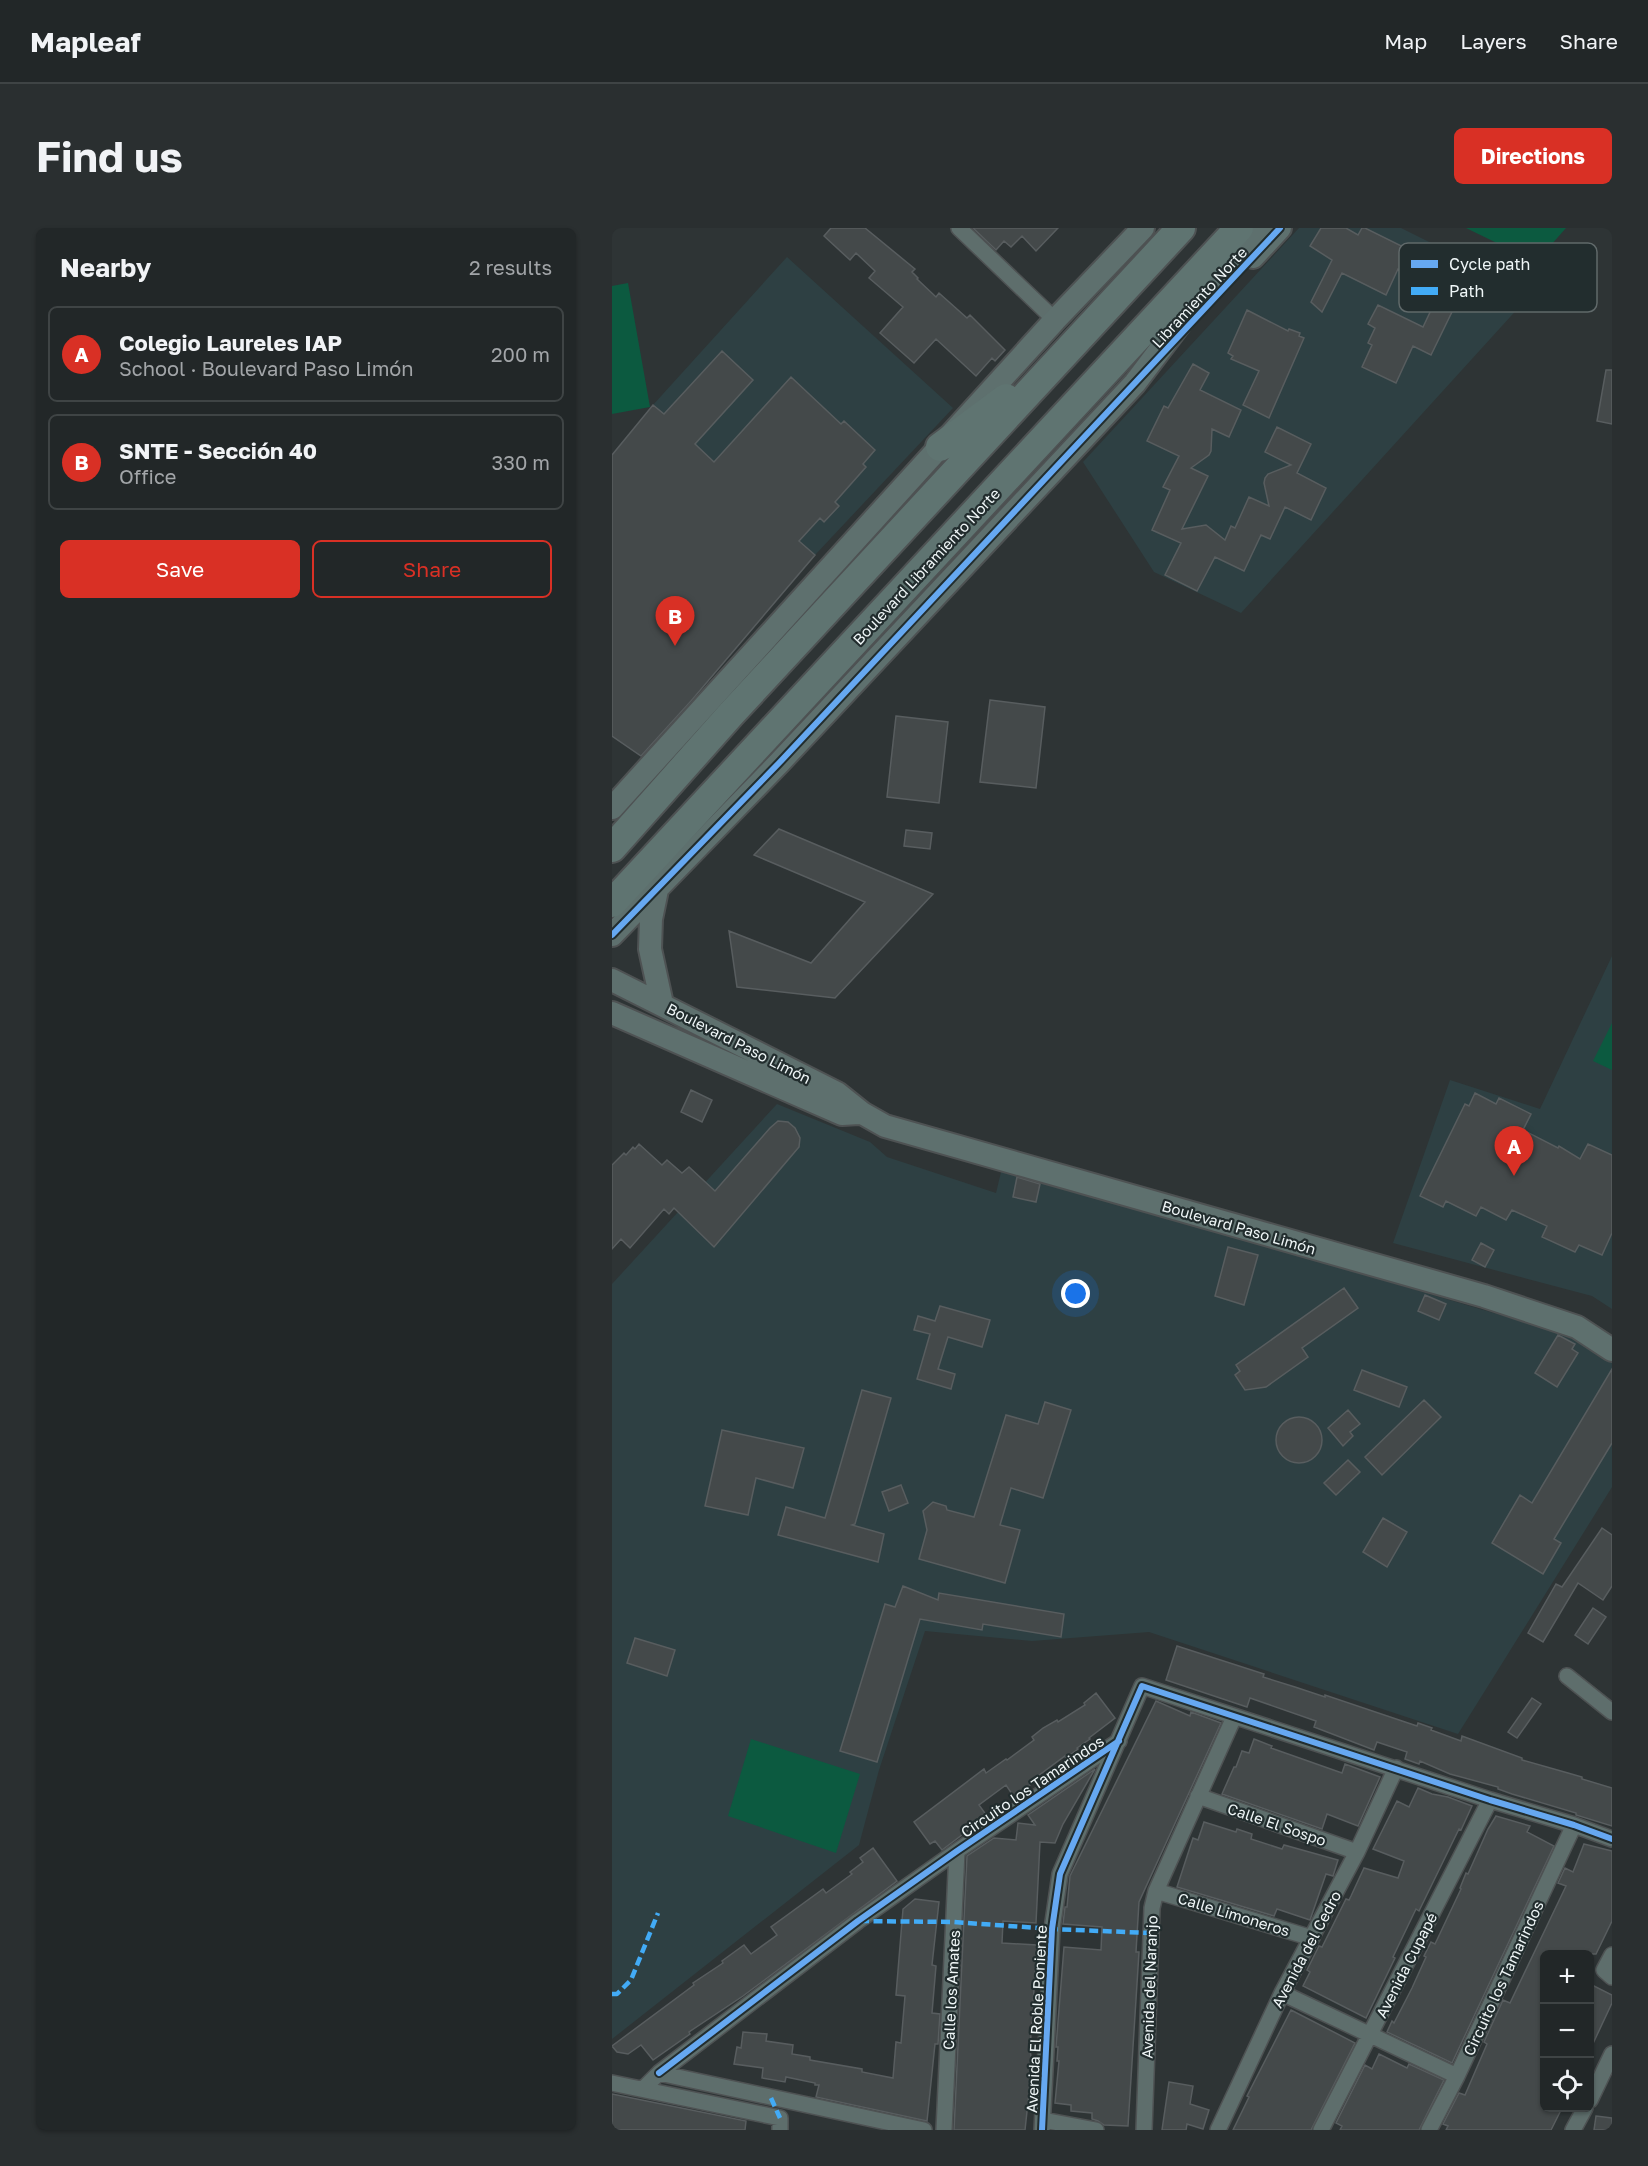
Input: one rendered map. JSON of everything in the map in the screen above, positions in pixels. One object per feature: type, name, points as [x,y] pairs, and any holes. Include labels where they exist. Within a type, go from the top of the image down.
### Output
[{"type":"highway","points":[[612,848],[802,638],[1181,228]]},
{"type":"highway","name":"Boulevard Libramiento Norte","points":[[612,903],[1239,228]]},
{"type":"highway","points":[[940,447],[1059,360]]},
{"type":"street","points":[[959,228],[1055,320]]},
{"type":"street","points":[[612,808],[1055,320],[1143,228]]},
{"type":"street","points":[[612,935],[658,885],[779,763],[1135,383],[1225,264],[1260,228]]},
{"type":"street","name":"Libramiento Norte","points":[[1135,383],[1280,228]]},
{"type":"street","points":[[658,885],[651,919],[650,949],[662,1004]]},
{"type":"street","name":"Boulevard Paso Limón","points":[[612,980],[837,1093],[862,1113],[885,1126],[1484,1296],[1577,1327],[1612,1350]]},
{"type":"street","name":"Boulevard Paso Limón","points":[[612,1013],[842,1114],[862,1113]]},
{"type":"street","points":[[1567,1676],[1612,1712]]},
{"type":"street","name":"Circuito los Tamarindos","points":[[643,2089],[659,2073],[858,1921],[1119,1742],[1142,1686],[1612,1839]]},
{"type":"street","name":"Avenida del Naranjo","points":[[1144,2130],[1152,1908],[1156,1891],[1234,1717]]},
{"type":"street","name":"Avenida El Roble Poniente","points":[[1043,2125],[1052,1929],[1060,1874],[1119,1742]]},
{"type":"street","name":"Avenida del Cedro","points":[[1218,2130],[1282,1993],[1357,1852],[1396,1768]]},
{"type":"street","name":"Calle El Sospo","points":[[1198,1796],[1357,1852]]},
{"type":"street","name":"Avenida Cupapé","points":[[1321,2130],[1490,1800]]},
{"type":"street","name":"Circuito los Tamarindos","points":[[1430,2130],[1574,1825]]},
{"type":"street","name":"Calle los Amates","points":[[944,2130],[957,1851]]},
{"type":"street","name":"Calle Limoneros","points":[[1156,1891],[1312,1938]]},
{"type":"street","points":[[1612,1955],[1604,1970],[1612,1977]]},
{"type":"street","points":[[1282,1993],[1457,2076]]},
{"type":"street","points":[[1594,2091],[1612,2054]]},
{"type":"street","points":[[659,2073],[924,2130]]},
{"type":"street","points":[[612,2083],[780,2124]]},
{"type":"street","points":[[1594,2093],[1612,2091]]},
{"type":"street","points":[[1573,2130],[1583,2112]]},
{"type":"street","points":[[1043,2125],[1096,2130]]},
{"type":"shaded area","points":[[1299,228],[1401,228],[1431,243],[1399,243],[1399,312],[1515,312],[1241,613],[1154,572],[1083,462]]},
{"type":"shaded area","points":[[787,257],[953,408],[815,555],[653,405]]},
{"type":"shaded area","points":[[1612,956],[1612,1309],[1592,1296],[1393,1243],[1450,1080],[1540,1109]]},
{"type":"shaded area","points":[[777,1104],[870,1142],[887,1157],[996,1193],[1002,1168],[1572,1336],[1612,1362],[1612,1487],[1458,1734],[1149,1632],[1032,1641],[925,1631],[879,1770],[859,1845],[612,2039],[612,1284]]},
{"type":"green space","points":[[1466,228],[1566,228],[1553,243],[1497,243]]},
{"type":"green space","points":[[628,283],[650,407],[612,414],[612,286]]},
{"type":"green space","points":[[1612,1023],[1612,1070],[1593,1061]]},
{"type":"green space","points":[[751,1739],[860,1774],[836,1853],[728,1816]]},
{"type":"building","points":[[831,228],[865,228],[915,269],[912,272],[917,279],[936,297],[939,293],[967,318],[970,315],[1005,350],[995,361],[992,358],[976,376],[936,339],[914,363],[880,333],[903,307],[869,278],[875,271],[856,253],[850,260],[824,236]]},
{"type":"building","points":[[973,228],[1058,228],[1036,251],[1022,236],[1011,247],[1004,241],[996,250]]},
{"type":"building","points":[[1321,228],[1346,228],[1358,235],[1362,228],[1365,228],[1399,245],[1399,269],[1386,295],[1342,273],[1322,312],[1311,302],[1332,260],[1310,246]]},
{"type":"building","points":[[1378,305],[1423,327],[1430,312],[1452,312],[1431,355],[1413,346],[1396,383],[1362,367],[1372,345],[1368,343],[1375,328],[1368,324]]},
{"type":"building","points":[[1247,310],[1288,331],[1289,329],[1300,333],[1299,336],[1304,338],[1269,418],[1243,405],[1259,371],[1231,359],[1233,356],[1228,353]]},
{"type":"building","points":[[722,351],[753,380],[695,444],[714,462],[791,377],[841,424],[844,421],[875,450],[863,464],[866,467],[835,502],[839,506],[824,522],[820,518],[799,541],[815,555],[691,701],[641,756],[612,736],[612,455],[653,405],[664,414]]},
{"type":"building","points":[[1193,364],[1209,373],[1200,390],[1241,410],[1229,437],[1212,429],[1209,455],[1191,468],[1208,476],[1182,529],[1206,525],[1225,540],[1231,526],[1235,528],[1249,497],[1269,506],[1265,478],[1268,474],[1291,465],[1265,452],[1277,427],[1311,444],[1297,473],[1326,488],[1311,520],[1285,507],[1270,539],[1261,535],[1244,571],[1215,557],[1197,591],[1165,575],[1181,543],[1152,530],[1170,490],[1163,487],[1179,456],[1147,441],[1164,406],[1168,408]]},
{"type":"building","points":[[1606,370],[1612,370],[1612,424],[1597,421]]},
{"type":"building","points":[[990,700],[1045,707],[1036,788],[980,782]]},
{"type":"building","points":[[896,716],[948,722],[939,803],[887,797]]},
{"type":"building","points":[[779,829],[933,894],[835,998],[737,987],[729,931],[811,963],[865,902],[754,855]]},
{"type":"building","points":[[906,830],[932,833],[930,849],[904,846]]},
{"type":"building","points":[[691,1090],[712,1100],[702,1122],[681,1112]]},
{"type":"building","points":[[1475,1093],[1496,1104],[1499,1098],[1531,1114],[1523,1130],[1558,1148],[1559,1146],[1580,1159],[1588,1144],[1612,1155],[1612,1233],[1602,1255],[1579,1245],[1575,1252],[1542,1237],[1547,1226],[1512,1210],[1506,1220],[1481,1207],[1476,1216],[1446,1201],[1443,1207],[1420,1196],[1465,1104],[1469,1106]]},
{"type":"building","points":[[778,1121],[788,1122],[795,1128],[800,1138],[799,1147],[714,1247],[674,1208],[669,1214],[664,1209],[630,1248],[621,1239],[612,1249],[612,1165],[624,1153],[626,1155],[639,1144],[662,1165],[667,1160],[682,1173],[689,1167],[715,1191]]},
{"type":"building","points":[[1017,1177],[1040,1184],[1036,1202],[1013,1197]]},
{"type":"building","points":[[1481,1243],[1494,1250],[1485,1267],[1472,1260]]},
{"type":"building","points":[[1228,1247],[1258,1255],[1244,1305],[1215,1296]]},
{"type":"building","points":[[1344,1288],[1358,1308],[1302,1348],[1308,1357],[1266,1387],[1245,1390],[1235,1375],[1240,1371],[1236,1365]]},
{"type":"building","points":[[1425,1295],[1446,1304],[1439,1320],[1418,1311]]},
{"type":"building","points":[[940,1306],[990,1320],[982,1347],[948,1337],[938,1369],[955,1374],[951,1389],[917,1379],[930,1334],[914,1330],[918,1316],[935,1321]]},
{"type":"building","points":[[1558,1335],[1575,1344],[1572,1349],[1578,1353],[1557,1387],[1535,1373]]},
{"type":"building","points":[[1612,1369],[1612,1443],[1554,1539],[1561,1543],[1543,1574],[1492,1543],[1520,1495],[1532,1503]]},
{"type":"building","points":[[1362,1370],[1407,1387],[1399,1407],[1354,1390]]},
{"type":"building","points":[[862,1390],[891,1398],[855,1524],[852,1525],[884,1534],[878,1562],[778,1535],[786,1507],[825,1518]]},
{"type":"building","points":[[1424,1400],[1441,1417],[1382,1475],[1365,1457]]},
{"type":"building","points":[[1045,1402],[1071,1410],[1043,1498],[1011,1488],[1000,1525],[1020,1530],[1005,1583],[919,1559],[927,1530],[923,1511],[933,1502],[946,1506],[947,1510],[974,1517],[1006,1415],[1038,1424]]},
{"type":"building","points":[[1348,1410],[1360,1424],[1350,1432],[1353,1436],[1343,1446],[1328,1428]]},
{"type":"building","points":[[1299,1417],[1315,1424],[1322,1440],[1315,1456],[1299,1463],[1283,1456],[1276,1440],[1283,1424]]},
{"type":"building","points":[[722,1430],[804,1448],[793,1488],[756,1478],[748,1515],[705,1506]]},
{"type":"building","points":[[1348,1460],[1360,1472],[1336,1495],[1324,1483]]},
{"type":"building","points":[[901,1485],[908,1503],[889,1511],[882,1492]]},
{"type":"building","points":[[1383,1518],[1407,1532],[1387,1567],[1363,1552]]},
{"type":"building","points":[[1602,1528],[1612,1535],[1612,1586],[1603,1600],[1578,1583],[1543,1642],[1528,1633],[1556,1584],[1562,1587]]},
{"type":"building","points":[[903,1586],[938,1600],[939,1593],[1064,1614],[1061,1637],[983,1624],[982,1630],[920,1619],[877,1762],[840,1751],[885,1604],[895,1607]]},
{"type":"building","points":[[1593,1608],[1606,1617],[1588,1644],[1575,1635]]},
{"type":"building","points":[[635,1638],[675,1650],[667,1676],[627,1663]]},
{"type":"building","points":[[1177,1646],[1264,1674],[1263,1677],[1325,1697],[1325,1695],[1417,1726],[1418,1723],[1461,1741],[1462,1736],[1522,1758],[1522,1760],[1612,1788],[1612,1826],[1512,1794],[1498,1787],[1450,1774],[1420,1761],[1419,1764],[1405,1759],[1407,1752],[1377,1742],[1374,1750],[1314,1727],[1316,1721],[1250,1698],[1247,1707],[1166,1680]]},
{"type":"building","points":[[1096,1693],[1115,1718],[1014,1797],[1006,1785],[979,1805],[987,1816],[942,1850],[935,1841],[930,1844],[914,1822],[984,1769],[986,1773],[1007,1760],[1034,1740],[1032,1737],[1043,1728],[1057,1720],[1058,1722],[1085,1705],[1084,1703]]},
{"type":"building","points":[[1532,1698],[1541,1704],[1517,1738],[1508,1732]]},
{"type":"building","points":[[1156,1701],[1190,1716],[1191,1712],[1221,1723],[1139,1902],[1136,1952],[1139,1952],[1128,2126],[1104,2125],[1092,2119],[1092,2113],[1071,2111],[1071,2105],[1055,2103],[1059,2061],[1057,2061],[1058,2047],[1056,2047],[1064,1947],[1101,1950],[1102,1927],[1063,1924],[1065,1907],[1067,1907],[1070,1876]]},
{"type":"building","points":[[1254,1739],[1272,1746],[1271,1748],[1342,1773],[1345,1764],[1380,1777],[1358,1826],[1327,1814],[1322,1829],[1222,1794],[1242,1751],[1249,1753]]},
{"type":"building","points":[[1095,1769],[1063,1824],[1055,1843],[1040,1842],[1036,1923],[1003,1921],[1002,1943],[1037,1945],[1030,2049],[1032,2065],[1025,2130],[954,2130],[967,1856],[994,1838],[1016,1840],[1018,1823],[1035,1825],[1028,1815]]},
{"type":"building","points":[[1418,1788],[1472,1806],[1419,1911],[1416,1909],[1366,2018],[1303,1986],[1310,1972],[1307,1970],[1319,1946],[1322,1947],[1364,1868],[1398,1878],[1404,1861],[1373,1849],[1397,1801],[1409,1807]]},
{"type":"building","points":[[1496,1816],[1530,1826],[1527,1832],[1554,1846],[1452,2063],[1387,2032],[1412,1988],[1431,1942],[1435,1944],[1461,1889],[1466,1873],[1468,1874]]},
{"type":"building","points":[[1204,1822],[1236,1832],[1237,1829],[1252,1834],[1251,1839],[1282,1849],[1284,1845],[1338,1860],[1333,1876],[1326,1874],[1310,1920],[1277,1909],[1274,1916],[1177,1887],[1193,1838],[1198,1840]]},
{"type":"building","points":[[1584,1844],[1612,1851],[1612,1921],[1596,1954],[1594,1950],[1540,1950],[1540,2112],[1560,2112],[1551,2130],[1446,2130],[1448,2126],[1443,2124],[1459,2093],[1465,2095],[1487,2044],[1484,2042],[1503,2000],[1510,2003],[1566,1886],[1558,1883],[1565,1868],[1573,1872]]},
{"type":"building","points":[[873,1848],[897,1881],[653,2060],[641,2045],[628,2054],[617,2052],[612,2046],[744,1945],[751,1954],[777,1935],[771,1927],[823,1889],[826,1893],[852,1874],[850,1872],[863,1862],[860,1858]]},
{"type":"building","points":[[915,1899],[939,1902],[932,1965],[936,1966],[932,2013],[940,2014],[927,2121],[816,2097],[819,2085],[815,2083],[786,2077],[785,2082],[762,2078],[763,2068],[734,2064],[737,2047],[741,2048],[743,2032],[767,2034],[766,2041],[793,2045],[792,2054],[893,2078],[896,2042],[901,2043],[905,1996],[896,1995],[903,1909]]},
{"type":"building","points":[[1594,1986],[1612,1995],[1612,2003],[1594,2041]]},
{"type":"building","points":[[1291,2010],[1355,2043],[1311,2130],[1233,2130],[1249,2097],[1247,2096]]},
{"type":"building","points":[[1379,2054],[1407,2068],[1409,2064],[1444,2080],[1419,2130],[1340,2130],[1342,2126],[1336,2123],[1365,2065],[1372,2069]]},
{"type":"building","points":[[1169,2082],[1193,2086],[1190,2104],[1209,2110],[1203,2129],[1187,2124],[1186,2130],[1162,2130]]},
{"type":"building","points":[[612,2094],[746,2121],[745,2130],[612,2130]]},
{"type":"building","points":[[1596,2116],[1612,2118],[1612,2130],[1594,2130]]},
{"type":"marked path","points":[[612,1994],[617,1994],[631,1980],[658,1913]]},
{"type":"marked path","points":[[860,1921],[954,1922],[1150,1933]]},
{"type":"marked path","points":[[771,2098],[780,2118]]},
{"type":"cycle path","points":[[612,935],[779,763],[1280,228]]},
{"type":"cycle path","points":[[1042,2130],[1052,1929],[1060,1874],[1142,1686],[1612,1839]]},
{"type":"cycle path","points":[[659,2073],[858,1921],[1119,1741]]},
{"type":"place","name":"SNTE - Sección 40","points":[[675,646]]},
{"type":"place","name":"Colegio Laureles IAP","points":[[1514,1176]]}]
